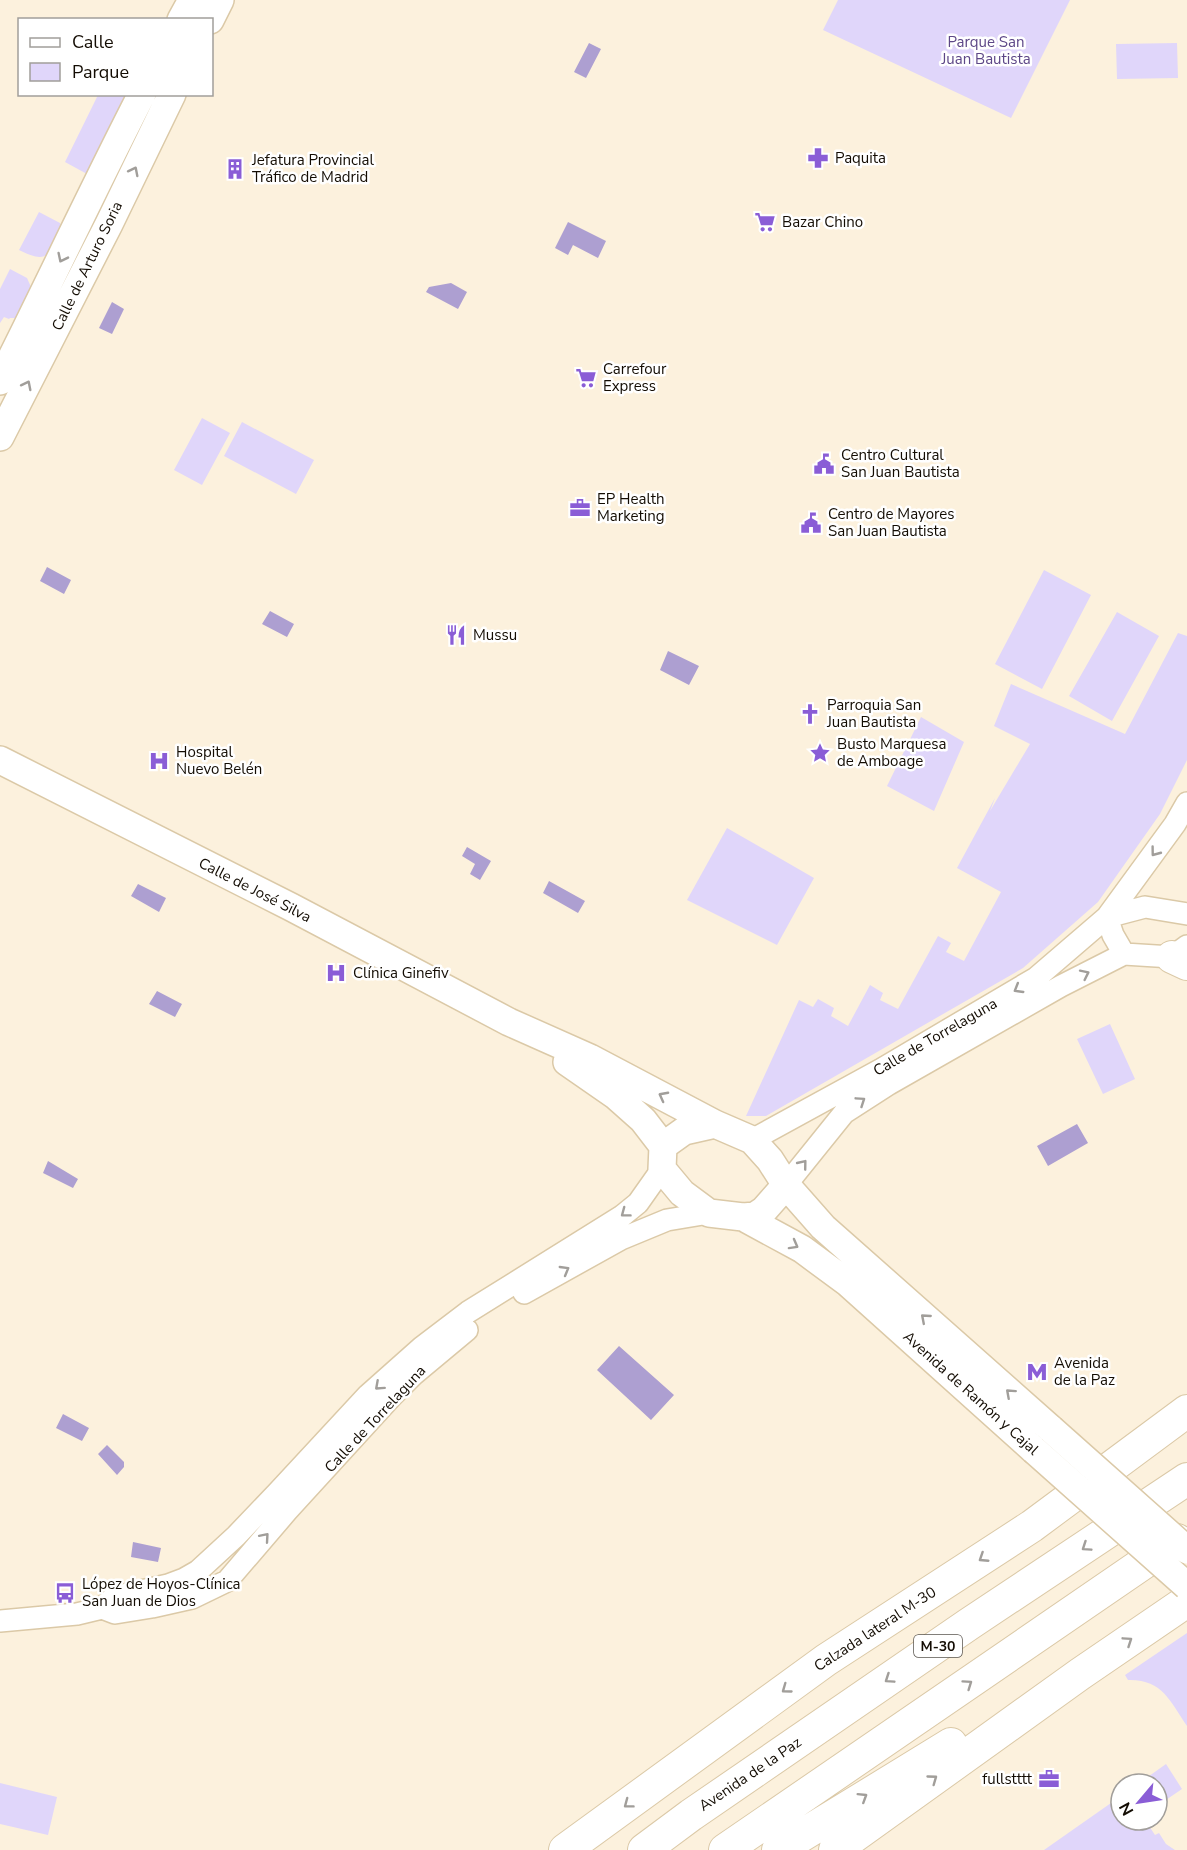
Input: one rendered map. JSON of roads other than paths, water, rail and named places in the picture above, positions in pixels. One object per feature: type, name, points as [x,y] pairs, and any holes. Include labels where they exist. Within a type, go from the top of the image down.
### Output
[{"type":"highway","name":"Calzada lateral M-30","points":[[565,1850],[826,1660],[1032,1526],[1187,1411]]},
{"type":"highway","points":[[1032,1526],[1187,1429]]},
{"type":"highway","name":"Avenida de la Paz","points":[[644,1850],[691,1815],[950,1638],[1187,1479]]},
{"type":"highway","points":[[725,1850],[1187,1533]]},
{"type":"highway","points":[[835,1850],[1080,1674],[1187,1601]]},
{"type":"highway","points":[[778,1850],[927,1758],[1080,1674]]},
{"type":"highway","points":[[759,1850],[840,1788],[920,1717]]},
{"type":"main road","points":[[182,18],[192,0]]},
{"type":"main road","points":[[211,18],[220,0]]},
{"type":"main road","name":"Calle de Arturo Soria","points":[[0,381],[141,96]]},
{"type":"main road","name":"Calle de Arturo Soria","points":[[0,437],[109,224],[171,96]]},
{"type":"main road","name":"Calle de José Silva","points":[[0,760],[291,907],[510,1022],[591,1058],[715,1124]]},
{"type":"main road","name":"Calle de José Silva","points":[[510,1022],[616,1096],[643,1120],[663,1157]]},
{"type":"main road","points":[[715,1124],[752,1140],[770,1160],[786,1185],[764,1210],[755,1215],[743,1217],[709,1213],[682,1193],[663,1157],[684,1131],[715,1124]]},
{"type":"main road","name":"Avenida de Ramón y Cajal","points":[[786,1185],[840,1243],[1187,1550]]},
{"type":"main road","name":"Avenida de Ramón y Cajal","points":[[743,1217],[802,1249],[848,1283],[1187,1586]]},
{"type":"street","name":"Calle de Torrelaguna","points":[[752,1140],[880,1070],[1036,978],[1107,916],[1175,824],[1187,803]]},
{"type":"street","points":[[1182,956],[1125,954],[1113,935],[1107,916],[1145,908],[1187,914]]},
{"type":"street","name":"Calle de Torrelaguna","points":[[786,1185],[843,1113],[1061,986],[1125,954]]},
{"type":"street","name":"Calle de Torrelaguna","points":[[663,1157],[638,1203],[622,1216],[468,1312],[422,1347],[368,1395],[236,1536],[198,1571],[184,1580],[114,1597],[102,1608],[115,1613],[152,1607],[192,1598],[227,1581],[393,1395],[427,1363],[476,1323],[508,1302],[621,1239],[667,1220],[709,1213]]},
{"type":"street","points":[[0,1621],[77,1614],[102,1608]]},
{"type":"place","name":"Paquita","points":[[818,158]]},
{"type":"place","name":"Jefatura Provincial Tráfico de Madrid","points":[[235,169]]},
{"type":"place","name":"Bazar Chino","points":[[765,222]]},
{"type":"place","name":"Carrefour Express","points":[[586,378]]},
{"type":"place","name":"Centro Cultural San Juan Bautista","points":[[824,464]]},
{"type":"place","name":"EP Health Marketing","points":[[580,508]]},
{"type":"place","name":"Centro de Mayores San Juan Bautista","points":[[811,523]]},
{"type":"place","name":"Mussu","points":[[456,635]]},
{"type":"place","name":"Parroquia San Juan Bautista","points":[[810,714]]},
{"type":"place","name":"Busto Marquesa de Amboage","points":[[820,753]]},
{"type":"place","name":"Hospital Nuevo Belén","points":[[159,761]]},
{"type":"place","name":"Clínica Ginefiv","points":[[336,973]]},
{"type":"place","name":"Avenida de la Paz","points":[[1037,1372]]},
{"type":"place","name":"López de Hoyos-Clínica San Juan de Dios","points":[[65,1593]]},
{"type":"place","name":"fullstttt","points":[[1049,1779]]},
{"type":"park label","name":"Parque San Juan Bautista","points":[[986,50]]}]
